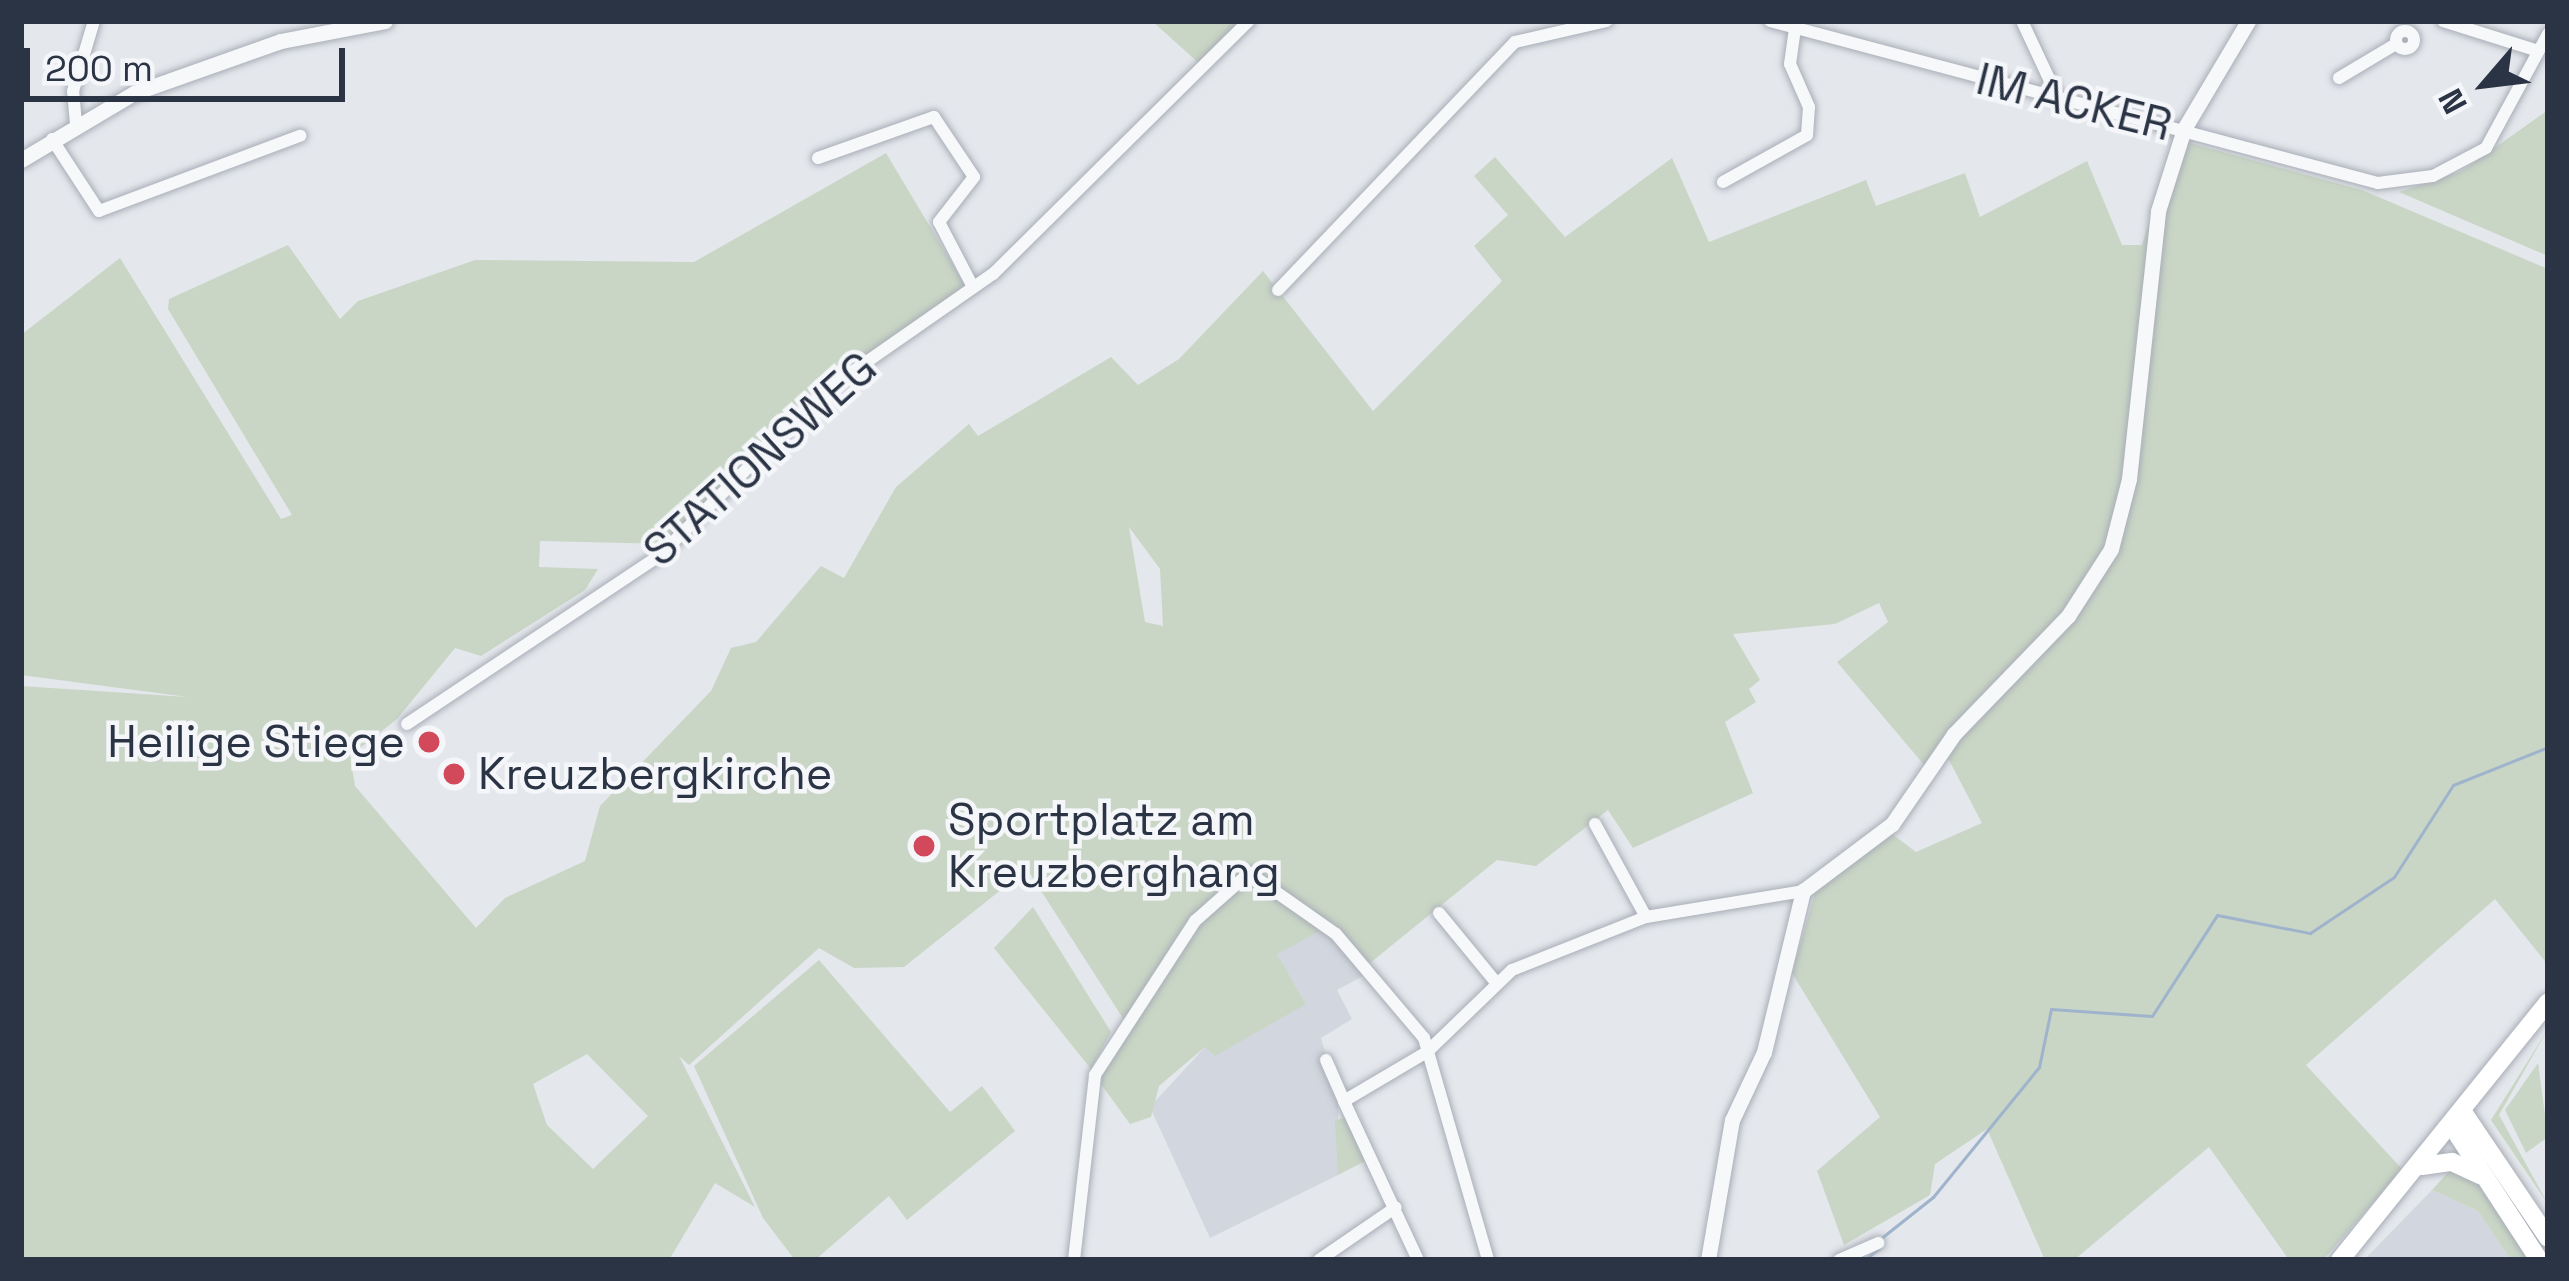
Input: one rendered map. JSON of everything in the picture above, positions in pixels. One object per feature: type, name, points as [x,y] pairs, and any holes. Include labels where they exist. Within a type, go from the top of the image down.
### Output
[{"type":"main road","points":[[2340,1260],[2422,1166],[2548,1002]]},
{"type":"main road","points":[[2457,1119],[2483,1178],[2540,1260]]},
{"type":"main road","points":[[2457,1119],[2548,1238]]},
{"type":"main road","points":[[2422,1166],[2461,1163],[2483,1178]]},
{"type":"street","points":[[76,124],[73,92],[94,21]]},
{"type":"street","points":[[21,160],[76,124],[264,46],[385,21]]},
{"type":"street","name":"STATIONSWEG","points":[[407,724],[659,556],[825,391],[973,287],[1249,21]]},
{"type":"street","points":[[1277,290],[1515,42],[1607,21]]},
{"type":"street","name":"IM ACKER","points":[[1770,21],[2378,183],[2433,176],[2486,148],[2538,51]]},
{"type":"street","points":[[2023,21],[2059,98]]},
{"type":"street","points":[[1344,1100],[1427,1052],[1494,980],[1646,917],[1803,891],[1892,824],[2101,568],[2129,479],[2151,238],[2184,129],[2248,21]]},
{"type":"street","points":[[2443,21],[2538,51],[2548,34]]},
{"type":"street","points":[[1723,182],[1807,135],[1809,107],[1790,64],[1795,27]]},
{"type":"street","points":[[2338,78],[2396,44],[2411,47],[2415,27]]},
{"type":"street","points":[[818,158],[934,117],[974,177],[939,222],[973,287]]},
{"type":"street","points":[[52,139],[99,211],[299,136]]},
{"type":"street","points":[[1595,824],[1646,917]]},
{"type":"street","points":[[1074,1260],[1089,1093],[1195,920],[1250,873],[1347,945],[1427,1052],[1489,1260]]},
{"type":"street","points":[[1708,1260],[1732,1120],[1764,1052],[1803,891]]},
{"type":"street","points":[[1438,913],[1494,980]]},
{"type":"street","points":[[1326,1060],[1418,1260]]},
{"type":"street","points":[[1319,1260],[1396,1207]]},
{"type":"street","points":[[1839,1260],[1878,1243]]},
{"type":"shaded area","points":[[1322,930],[1365,975],[1337,990],[1352,1019],[1321,1038],[1338,1097],[1338,1175],[1210,1238],[1150,1107],[1206,1046],[1306,1004],[1276,953]]},
{"type":"shaded area","points":[[2432,1190],[2478,1211],[2511,1260],[2364,1260]]},
{"type":"green space","points":[[1152,21],[1235,21],[1236,26],[1202,66]]},
{"type":"green space","points":[[2548,110],[2548,256],[2399,192],[2462,171]]},
{"type":"green space","points":[[2175,139],[2362,190],[2548,269],[2548,965],[2495,899],[2306,1065],[2402,1169],[2323,1260],[2289,1260],[2209,1147],[2074,1260],[2045,1260],[1987,1129],[1935,1164],[1930,1195],[1844,1245],[1817,1171],[1880,1117],[1792,973],[1816,890],[1892,834],[1916,852],[1982,823],[1949,760],[1925,766],[1837,662],[1888,622],[1879,603],[1835,624],[1733,634],[1760,680],[1749,689],[1756,702],[1725,722],[1753,793],[1633,848],[1608,810],[1536,866],[1497,860],[1370,963],[1251,869],[1223,888],[1126,1023],[1027,869],[904,967],[854,968],[819,948],[689,1065],[679,1056],[755,1207],[715,1183],[669,1260],[21,1260],[21,686],[188,697],[21,675],[21,335],[120,258],[281,519],[292,515],[168,309],[169,299],[288,245],[340,319],[358,301],[475,260],[694,262],[886,153],[966,287],[823,387],[668,544],[540,541],[539,567],[598,569],[585,590],[481,656],[455,648],[397,719],[350,756],[355,786],[476,928],[505,898],[585,861],[600,806],[711,691],[731,648],[756,642],[821,566],[844,578],[896,487],[969,424],[978,436],[1111,357],[1138,385],[1179,359],[1263,271],[1373,411],[1502,281],[1474,246],[1508,215],[1474,176],[1495,157],[1565,237],[1672,158],[1709,242],[1866,180],[1876,206],[1965,173],[1980,217],[2087,161],[2122,245],[2142,245]],"holes":[[[1129,527],[1160,569],[1163,626],[1145,622]],[[587,1054],[648,1116],[593,1169],[547,1125],[533,1084]]]},
{"type":"green space","points":[[1249,877],[1322,930],[1277,954],[1306,1004],[1215,1056],[1205,1047],[1159,1086],[1151,1117],[1130,1124],[1098,1080],[1198,923]]},
{"type":"green space","points":[[1033,907],[1111,1032],[1091,1069],[994,948]]},
{"type":"green space","points":[[819,960],[950,1112],[982,1086],[1015,1131],[907,1220],[889,1196],[815,1260],[795,1260],[763,1218],[694,1066]]},
{"type":"green space","points":[[2548,1029],[2499,1115],[2548,1204],[2491,1120]]},
{"type":"green space","points":[[2538,1063],[2548,1137],[2526,1153],[2505,1110]]},
{"type":"green space","points":[[1345,1118],[1367,1160],[1338,1175],[1335,1120]]},
{"type":"green space","points":[[2452,1168],[2472,1175],[2529,1260],[2511,1260],[2478,1211],[2432,1190]]},
{"type":"waterway","points":[[1880,1239],[1933,1197],[2039,1067],[2051,1009],[2152,1016],[2217,915],[2310,933],[2394,877],[2453,785],[2548,747]]},
{"type":"waterway","points":[[1868,1257],[1881,1247]]},
{"type":"place","name":"Heilige Stiege","points":[[429,742]]},
{"type":"place","name":"Kreuzbergkirche","points":[[454,774]]},
{"type":"place","name":"Sportplatz am Kreuzberghang","points":[[924,846]]}]
